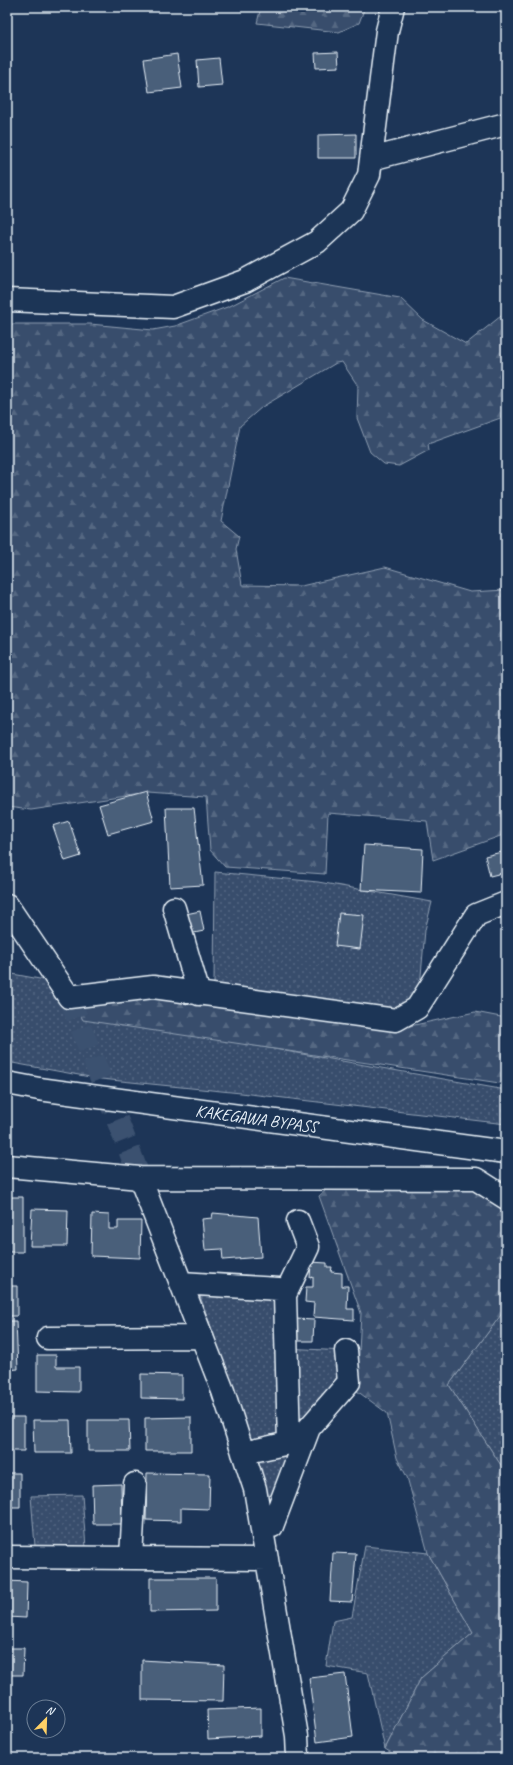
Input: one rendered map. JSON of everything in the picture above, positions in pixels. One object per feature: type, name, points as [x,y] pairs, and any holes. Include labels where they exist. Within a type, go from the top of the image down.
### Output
[{"type":"main road","points":[[7,300],[173,307],[245,281],[317,242],[351,211],[369,175],[386,31],[393,7]]},
{"type":"main road","points":[[371,159],[506,124]]},
{"type":"main road","points":[[7,905],[69,997],[153,987],[396,1020],[417,1008],[476,915],[506,903]]},
{"type":"main road","points":[[174,908],[200,994]]},
{"type":"main road","name":"KAKEGAWA BYPASS","points":[[7,1083],[39,1089],[506,1152]]},
{"type":"main road","points":[[7,1166],[140,1178],[476,1179],[506,1198]]},
{"type":"main road","points":[[140,1178],[223,1391],[255,1489],[297,1736],[298,1758]]},
{"type":"main road","points":[[243,1453],[289,1443],[285,1295],[308,1247],[298,1221]]},
{"type":"main road","points":[[181,1283],[279,1289],[285,1295]]},
{"type":"main road","points":[[48,1338],[201,1337]]},
{"type":"main road","points":[[262,1527],[272,1526],[309,1428],[349,1382],[346,1351]]},
{"type":"main road","points":[[131,1558],[135,1484]]},
{"type":"main road","points":[[7,1557],[267,1559]]},
{"type":"green space","points":[[261,7],[365,7],[359,23],[339,32],[257,23]]},
{"type":"green space","points":[[284,278],[400,298],[423,320],[466,344],[506,312],[506,416],[428,444],[429,450],[399,466],[384,464],[370,452],[357,418],[358,386],[342,362],[336,363],[262,407],[240,426],[221,521],[239,536],[236,549],[242,585],[301,586],[385,567],[470,592],[506,590],[506,834],[433,860],[427,821],[328,813],[325,874],[225,867],[210,850],[206,797],[147,793],[31,810],[7,807],[7,324],[90,324],[153,330],[175,326],[230,306]]},
{"type":"green space","points":[[215,872],[318,882],[432,902],[425,930],[419,998],[383,1011],[214,984]]},
{"type":"green space","points":[[7,973],[56,982],[70,1013],[506,1090],[506,1124],[241,1093],[101,1079],[7,1062]]},
{"type":"green space","points":[[153,996],[396,1029],[475,1012],[506,1018],[506,1084],[83,1020],[73,1000]]},
{"type":"green space","points":[[405,1177],[463,1185],[506,1210],[506,1308],[449,1385],[506,1471],[506,1758],[400,1758],[385,1749],[421,1678],[473,1633],[428,1553],[407,1477],[397,1458],[387,1413],[357,1391],[361,1313],[319,1196],[326,1190]]},
{"type":"green space","points":[[200,1296],[287,1300],[284,1348],[346,1351],[349,1382],[304,1428],[272,1519],[250,1438]]},
{"type":"green space","points":[[506,1308],[506,1471],[449,1385]]},
{"type":"green space","points":[[82,1495],[86,1548],[35,1546],[31,1496]]},
{"type":"green space","points":[[365,1546],[428,1553],[473,1633],[421,1678],[385,1749],[368,1673],[326,1666],[333,1621],[352,1617]]},
{"type":"building","points":[[338,52],[339,67],[316,68],[315,53]]},
{"type":"building","points":[[177,54],[182,88],[149,92],[144,59]]},
{"type":"building","points":[[219,58],[222,85],[199,87],[197,60]]},
{"type":"building","points":[[356,134],[356,158],[318,158],[318,135]]},
{"type":"building","points":[[146,792],[154,821],[108,834],[99,805]]},
{"type":"building","points":[[166,808],[194,808],[203,885],[170,887]]},
{"type":"building","points":[[69,821],[81,856],[65,861],[53,826]]},
{"type":"building","points":[[364,845],[423,849],[421,893],[361,890]]},
{"type":"building","points":[[506,851],[506,872],[490,876],[485,856]]},
{"type":"building","points":[[200,911],[204,931],[189,934],[186,914]]},
{"type":"building","points":[[339,913],[364,915],[360,949],[335,946]]},
{"type":"building","points":[[7,1197],[23,1197],[23,1252],[7,1252]]},
{"type":"building","points":[[32,1209],[68,1210],[67,1246],[30,1246]]},
{"type":"building","points":[[213,1213],[258,1217],[261,1257],[223,1260],[222,1249],[205,1250],[202,1219],[212,1218]]},
{"type":"building","points":[[92,1214],[109,1215],[109,1229],[118,1229],[118,1221],[141,1221],[140,1258],[91,1256]]},
{"type":"building","points":[[311,1262],[327,1263],[327,1267],[332,1267],[331,1272],[342,1273],[342,1286],[348,1286],[347,1309],[354,1309],[354,1320],[313,1317],[314,1303],[305,1302],[306,1287],[313,1287],[313,1277],[310,1278]]},
{"type":"building","points":[[7,1286],[17,1286],[17,1316],[7,1316]]},
{"type":"building","points":[[296,1319],[314,1320],[313,1341],[296,1341]]},
{"type":"building","points":[[7,1321],[16,1321],[18,1369],[7,1370]]},
{"type":"building","points":[[37,1355],[56,1355],[56,1367],[79,1367],[79,1392],[37,1391]]},
{"type":"building","points":[[141,1374],[182,1375],[182,1399],[141,1398]]},
{"type":"building","points":[[7,1417],[24,1417],[24,1451],[7,1451]]},
{"type":"building","points":[[191,1417],[191,1451],[145,1451],[145,1418]]},
{"type":"building","points":[[33,1420],[70,1420],[71,1453],[34,1453]]},
{"type":"building","points":[[88,1420],[129,1420],[130,1451],[88,1451]]},
{"type":"building","points":[[7,1473],[20,1473],[20,1507],[7,1507]]},
{"type":"building","points":[[147,1473],[210,1474],[209,1509],[181,1508],[181,1521],[146,1520]]},
{"type":"building","points":[[121,1484],[122,1524],[93,1524],[92,1485]]},
{"type":"building","points":[[333,1553],[356,1554],[352,1602],[330,1601]]},
{"type":"building","points":[[150,1578],[216,1578],[216,1611],[150,1612]]},
{"type":"building","points":[[7,1581],[27,1582],[26,1618],[7,1617]]},
{"type":"building","points":[[7,1648],[24,1648],[23,1675],[7,1675]]},
{"type":"building","points":[[142,1660],[224,1665],[223,1701],[142,1700]]},
{"type":"building","points":[[345,1674],[353,1737],[317,1742],[309,1678]]},
{"type":"building","points":[[261,1708],[261,1736],[208,1739],[207,1710]]},
{"type":"tunnel","points":[[69,997],[140,1178]]}]
